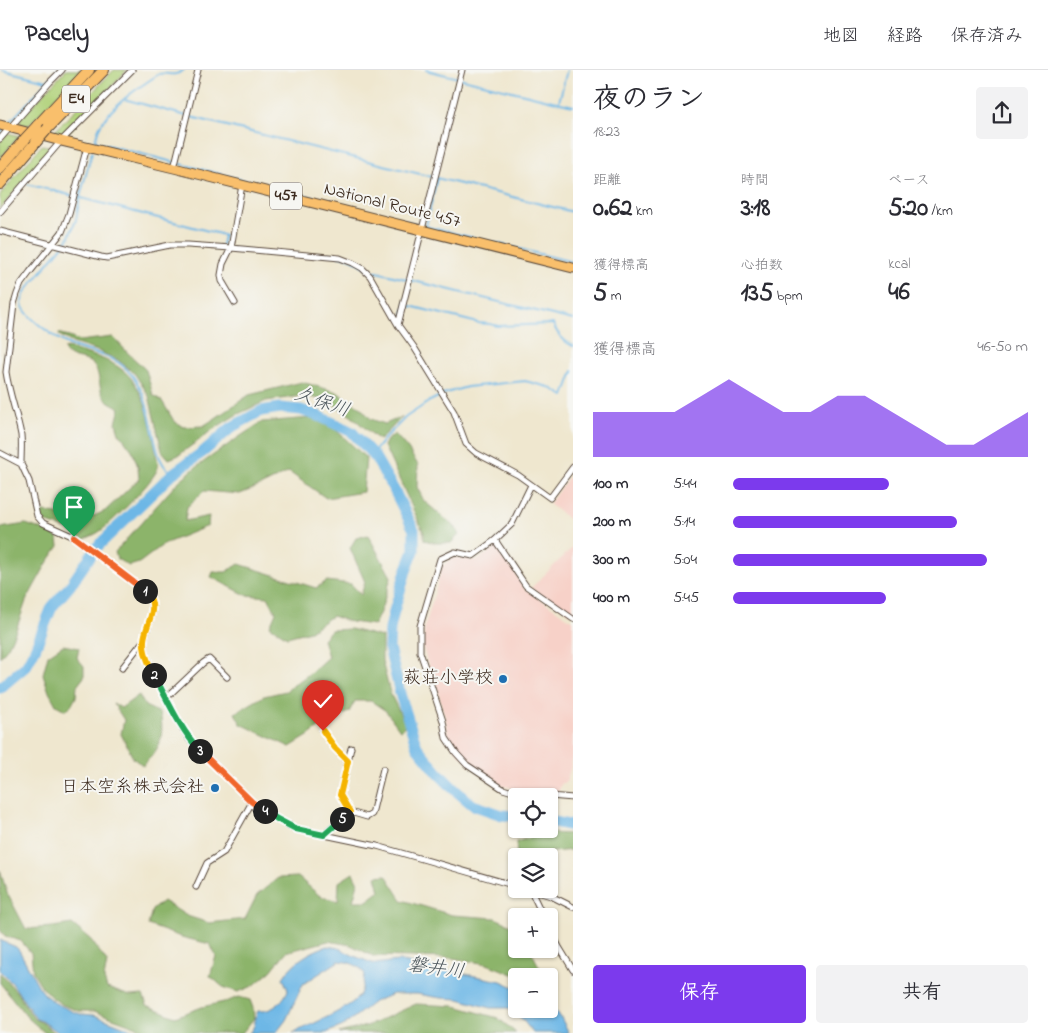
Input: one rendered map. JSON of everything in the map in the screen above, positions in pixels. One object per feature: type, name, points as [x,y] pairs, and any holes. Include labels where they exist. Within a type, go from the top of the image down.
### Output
[{"type":"highway","name":"E4","points":[[0,168],[89,70]]},
{"type":"highway","name":"E4","points":[[0,184],[48,128],[104,70]]},
{"type":"highway","name":"National Route 457","points":[[0,125],[573,268]]},
{"type":"street","points":[[0,139],[62,70]]},
{"type":"street","points":[[0,212],[61,141],[132,70]]},
{"type":"street","points":[[174,168],[198,70]]},
{"type":"street","points":[[398,325],[462,70]]},
{"type":"street","points":[[87,146],[69,214],[62,232],[30,272],[22,284],[14,304],[6,372],[21,438],[21,464],[29,481],[38,516],[43,522],[74,537],[149,595],[152,613],[144,640],[145,652],[150,667],[189,739],[252,802],[296,829],[377,846],[508,884]]},
{"type":"street","points":[[235,303],[221,276],[223,264],[231,248],[242,185]]},
{"type":"street","points":[[0,230],[107,258],[170,245],[188,245],[340,258],[353,263],[370,276],[398,325],[414,347],[454,412],[466,444],[476,453],[518,475],[550,498],[573,467]]},
{"type":"street","points":[[0,453],[21,464]]},
{"type":"street","points":[[531,485],[512,524],[495,540],[473,556],[455,552],[440,559],[420,626],[420,652],[443,721],[446,738],[467,765],[503,789],[524,794],[573,798]]},
{"type":"street","points":[[495,540],[526,586],[573,618]]},
{"type":"street","points":[[122,668],[144,640]]},
{"type":"street","points":[[166,698],[209,659],[227,677]]},
{"type":"street","points":[[323,731],[335,748],[348,761]]},
{"type":"street","points":[[351,748],[340,795],[350,812],[367,817],[372,814],[383,769]]},
{"type":"street","points":[[196,887],[207,863],[224,852],[252,802]]},
{"type":"street","points":[[324,835],[350,812]]},
{"type":"street","points":[[555,898],[573,907]]},
{"type":"street","points":[[558,945],[573,970]]},
{"type":"shaded area","points":[[573,471],[573,522],[549,504]]},
{"type":"shaded area","points":[[573,547],[573,615],[531,588]]},
{"type":"shaded area","name":"萩荘小学校","points":[[495,548],[500,549],[525,589],[573,621],[573,758],[567,781],[561,784],[558,794],[558,788],[512,788],[497,784],[458,753],[448,736],[437,689],[423,648],[425,624],[442,567],[450,559],[456,557],[478,560]]},
{"type":"green space","points":[[66,70],[81,70],[29,125],[20,124],[20,119]]},
{"type":"green space","points":[[114,70],[127,70],[69,132],[61,136],[51,135]]},
{"type":"green space","points":[[8,133],[19,136],[0,158],[0,142]]},
{"type":"green space","points":[[42,145],[51,147],[0,209],[0,195]]},
{"type":"green space","points":[[59,333],[79,341],[113,337],[146,370],[153,395],[162,401],[174,421],[183,427],[203,426],[249,395],[302,382],[337,392],[359,406],[371,419],[385,424],[402,417],[379,440],[351,416],[327,400],[302,396],[266,401],[236,415],[212,430],[179,455],[169,459],[162,451],[149,396],[135,374],[118,360],[73,343],[59,335]]},
{"type":"green space","points":[[69,348],[112,363],[132,379],[143,398],[158,464],[156,472],[125,509],[101,531],[83,540],[69,530],[46,522],[39,516],[38,511],[87,519],[105,511],[139,479],[138,467],[132,450],[119,433],[116,423],[120,408],[104,397],[97,371],[91,363],[66,353],[64,349]]},
{"type":"green space","points":[[311,418],[335,429],[366,458],[363,492],[326,498],[289,472],[240,494],[204,491],[187,507],[185,521],[209,516],[208,526],[164,544],[139,563],[129,566],[117,559],[115,552],[179,481],[195,468],[262,422]]},
{"type":"green space","points":[[395,434],[408,449],[418,465],[417,487],[424,501],[456,528],[459,535],[451,543],[436,543],[424,540],[424,533],[384,446],[387,440]]},
{"type":"green space","points":[[26,524],[46,531],[58,538],[59,546],[47,563],[26,601],[16,630],[8,647],[0,657],[0,528]]},
{"type":"green space","points":[[368,535],[391,577],[381,610],[374,625],[351,622],[332,616],[310,631],[287,637],[270,626],[276,612],[268,597],[246,595],[211,577],[213,572],[226,572],[239,564],[316,588],[327,581],[351,584],[361,595],[365,582],[350,548],[356,538]]},
{"type":"green space","points":[[350,629],[382,637],[382,661],[390,693],[406,725],[400,730],[386,711],[371,701],[355,701],[349,712],[329,720],[290,747],[241,724],[235,713],[264,696],[286,691],[328,657],[323,639],[331,630]]},
{"type":"green space","points":[[63,645],[79,648],[77,658],[84,666],[84,677],[77,686],[76,697],[71,706],[65,710],[56,705],[43,674],[48,655]]},
{"type":"green space","points":[[139,695],[145,706],[160,713],[162,723],[162,734],[157,749],[143,766],[133,758],[121,734],[124,720],[113,703],[121,708]]},
{"type":"green space","points":[[558,833],[573,834],[573,850],[558,851],[558,848],[516,848],[516,842],[529,838],[558,838]]},
{"type":"green space","points":[[0,870],[7,893],[26,929],[72,924],[91,940],[107,962],[104,979],[107,988],[130,996],[143,995],[147,1005],[175,1017],[239,997],[250,1000],[254,1018],[242,1033],[143,1033],[140,1028],[94,1011],[79,1011],[63,1005],[51,997],[42,987],[33,972],[31,953],[21,941],[5,936],[0,930]]},
{"type":"green space","points":[[353,873],[358,883],[353,901],[367,901],[380,891],[376,876],[386,875],[402,900],[452,915],[495,918],[508,924],[508,958],[535,958],[540,968],[508,968],[508,972],[487,964],[452,958],[373,956],[351,945],[328,941],[286,952],[271,971],[253,986],[238,992],[223,987],[210,976],[216,956],[210,944],[181,937],[148,925],[152,910],[163,901],[187,916],[209,923],[245,919],[257,895],[278,878],[298,877],[320,896],[338,901],[339,882]]},
{"type":"green space","points":[[0,973],[16,991],[34,1019],[43,1023],[55,1033],[45,1033],[27,1017],[0,983]]},
{"type":"green space","points":[[416,1004],[455,1006],[498,1018],[516,1033],[339,1033],[370,1025]]},
{"type":"water","points":[[0,940],[19,950],[39,987],[55,1003],[80,1014],[94,1015],[141,1033],[59,1033],[36,1019],[12,983],[0,971]]},
{"type":"water","name":"磐井川","points":[[327,946],[339,948],[375,964],[398,961],[501,981],[508,984],[508,1008],[490,1008],[459,999],[417,994],[393,994],[374,1002],[343,1026],[326,1033],[293,1033],[349,1005],[360,994],[365,974],[355,965],[339,961],[303,984],[286,1020],[276,1033],[249,1033],[254,1027],[258,1011],[272,1008],[286,994],[288,990],[283,978],[291,967],[315,951]]},
{"type":"water","points":[[558,1014],[569,1033],[533,1033],[521,1018],[558,1018]]},
{"type":"waterway","points":[[2,70],[47,81]]},
{"type":"waterway","points":[[9,123],[58,70]]},
{"type":"waterway","points":[[94,145],[99,128],[105,118],[126,97],[159,74],[174,74],[184,70]]},
{"type":"waterway","points":[[426,70],[573,106]]},
{"type":"waterway","points":[[559,102],[567,70]]},
{"type":"waterway","points":[[124,99],[573,212]]},
{"type":"waterway","points":[[0,134],[4,129]]},
{"type":"waterway","points":[[95,142],[573,262]]},
{"type":"waterway","points":[[92,152],[76,220],[68,239],[25,292],[22,303],[34,321],[58,338],[76,347],[113,360],[128,370],[135,379],[144,398],[160,457],[172,474]]},
{"type":"waterway","points":[[426,226],[437,178]]},
{"type":"waterway","points":[[27,184],[224,235],[222,245]]},
{"type":"waterway","points":[[321,254],[346,257],[358,262],[369,270],[573,320]]},
{"type":"waterway","points":[[402,320],[410,288]]},
{"type":"waterway","points":[[406,305],[478,323],[498,326],[553,324],[561,337],[573,346]]},
{"type":"waterway","points":[[372,454],[406,417],[446,393],[467,387],[525,381],[549,387],[564,396],[573,371]]},
{"type":"waterway","name":"久保川","points":[[0,688],[26,666],[52,607],[70,586],[96,548],[172,474],[203,452],[232,427],[261,411],[280,408],[301,410],[352,432],[375,457],[414,530],[414,551],[394,611],[390,629],[389,648],[401,697],[417,747],[439,774],[473,805],[508,815]]},
{"type":"waterway","name":"久保川","points":[[558,823],[573,826]]},
{"type":"place","name":"萩荘小学校","points":[[503,679]]},
{"type":"place","name":"日本空糸株式会社","points":[[215,788]]},
{"type":"route","points":[[74,537],[149,595],[152,613],[144,640],[145,652],[150,667],[189,739],[252,802],[296,829],[324,835],[350,812],[340,795],[348,761],[335,748],[323,731]]}]
